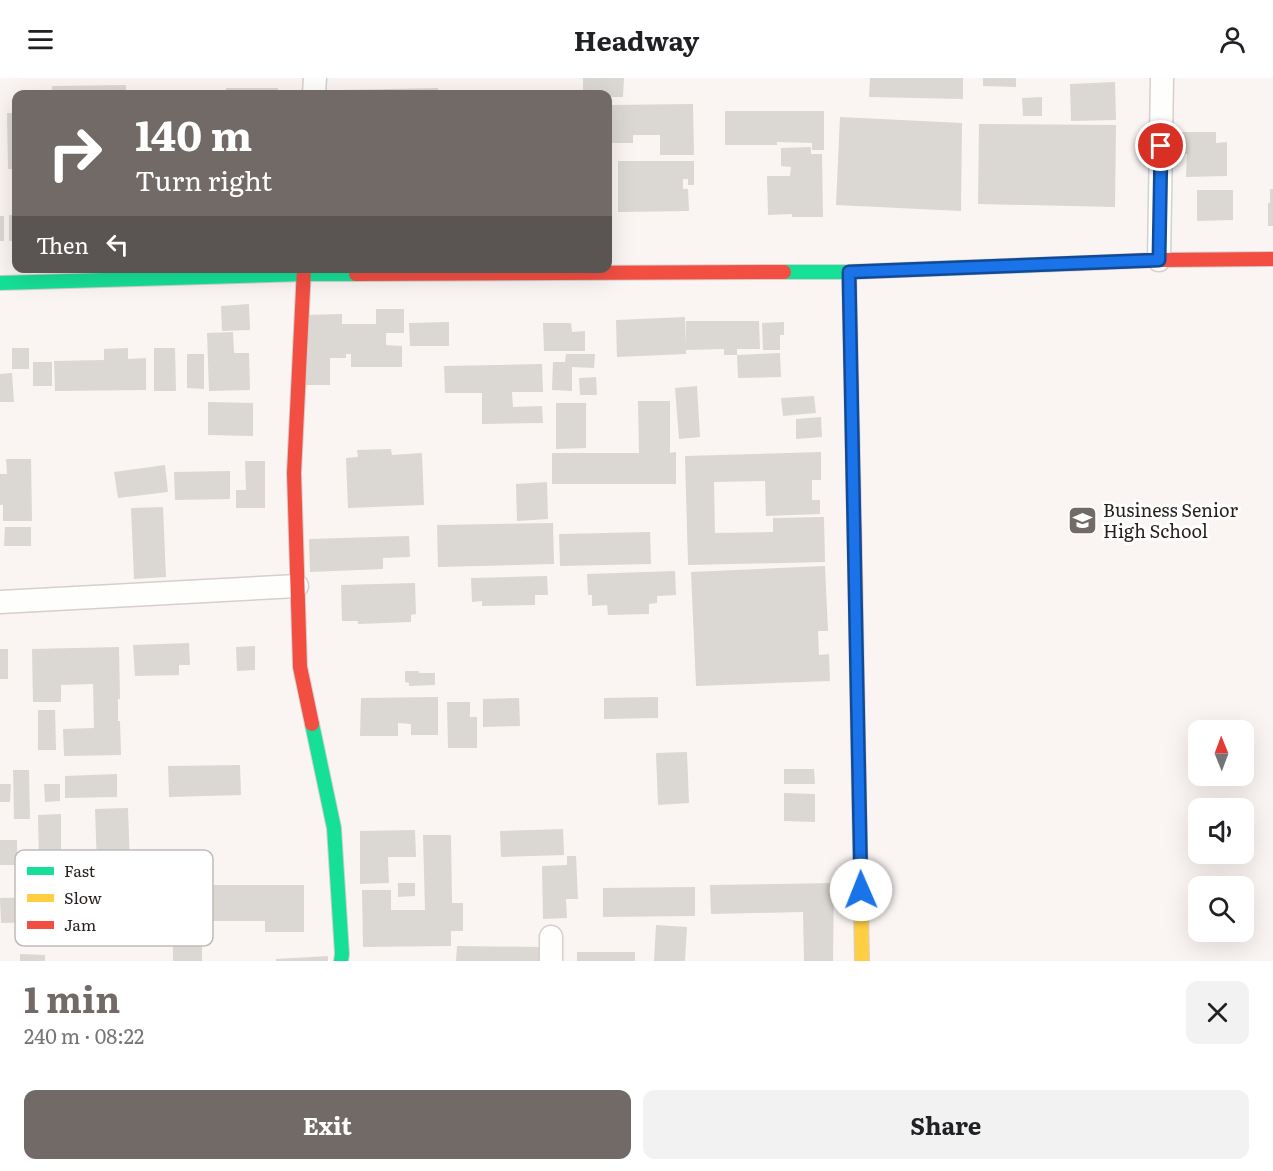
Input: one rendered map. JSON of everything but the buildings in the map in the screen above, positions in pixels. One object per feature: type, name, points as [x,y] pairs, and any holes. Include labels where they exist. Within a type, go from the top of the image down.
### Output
[{"type":"street","points":[[1159,260],[1161,78]]},
{"type":"street","points":[[612,272],[849,272],[1159,260],[1273,259]]},
{"type":"street","points":[[849,272],[862,961]]},
{"type":"street","points":[[0,283],[253,273]]},
{"type":"street","points":[[304,273],[294,474],[300,667],[334,828],[341,961]]},
{"type":"street","points":[[0,602],[297,586]]},
{"type":"street","points":[[551,937],[551,961]]},
{"type":"traffic: fast","points":[[784,272],[849,272],[1060,264]]},
{"type":"traffic: fast","points":[[0,283],[356,274]]},
{"type":"traffic: fast","points":[[312,724],[334,828],[341,961]]},
{"type":"traffic: slow","points":[[855,566],[862,961]]},
{"type":"traffic: jam","points":[[1060,264],[1273,259]]},
{"type":"traffic: jam","points":[[612,273],[784,272]]},
{"type":"traffic: jam","points":[[849,272],[855,566]]},
{"type":"traffic: jam","points":[[304,273],[294,473],[300,667],[312,724]]},
{"type":"traffic: jam","points":[[356,274],[570,273]]},
{"type":"place","name":"Business Senior High School","points":[[1082,521]]},
{"type":"route","points":[[861,890],[849,272],[1159,260],[1161,146]]}]
